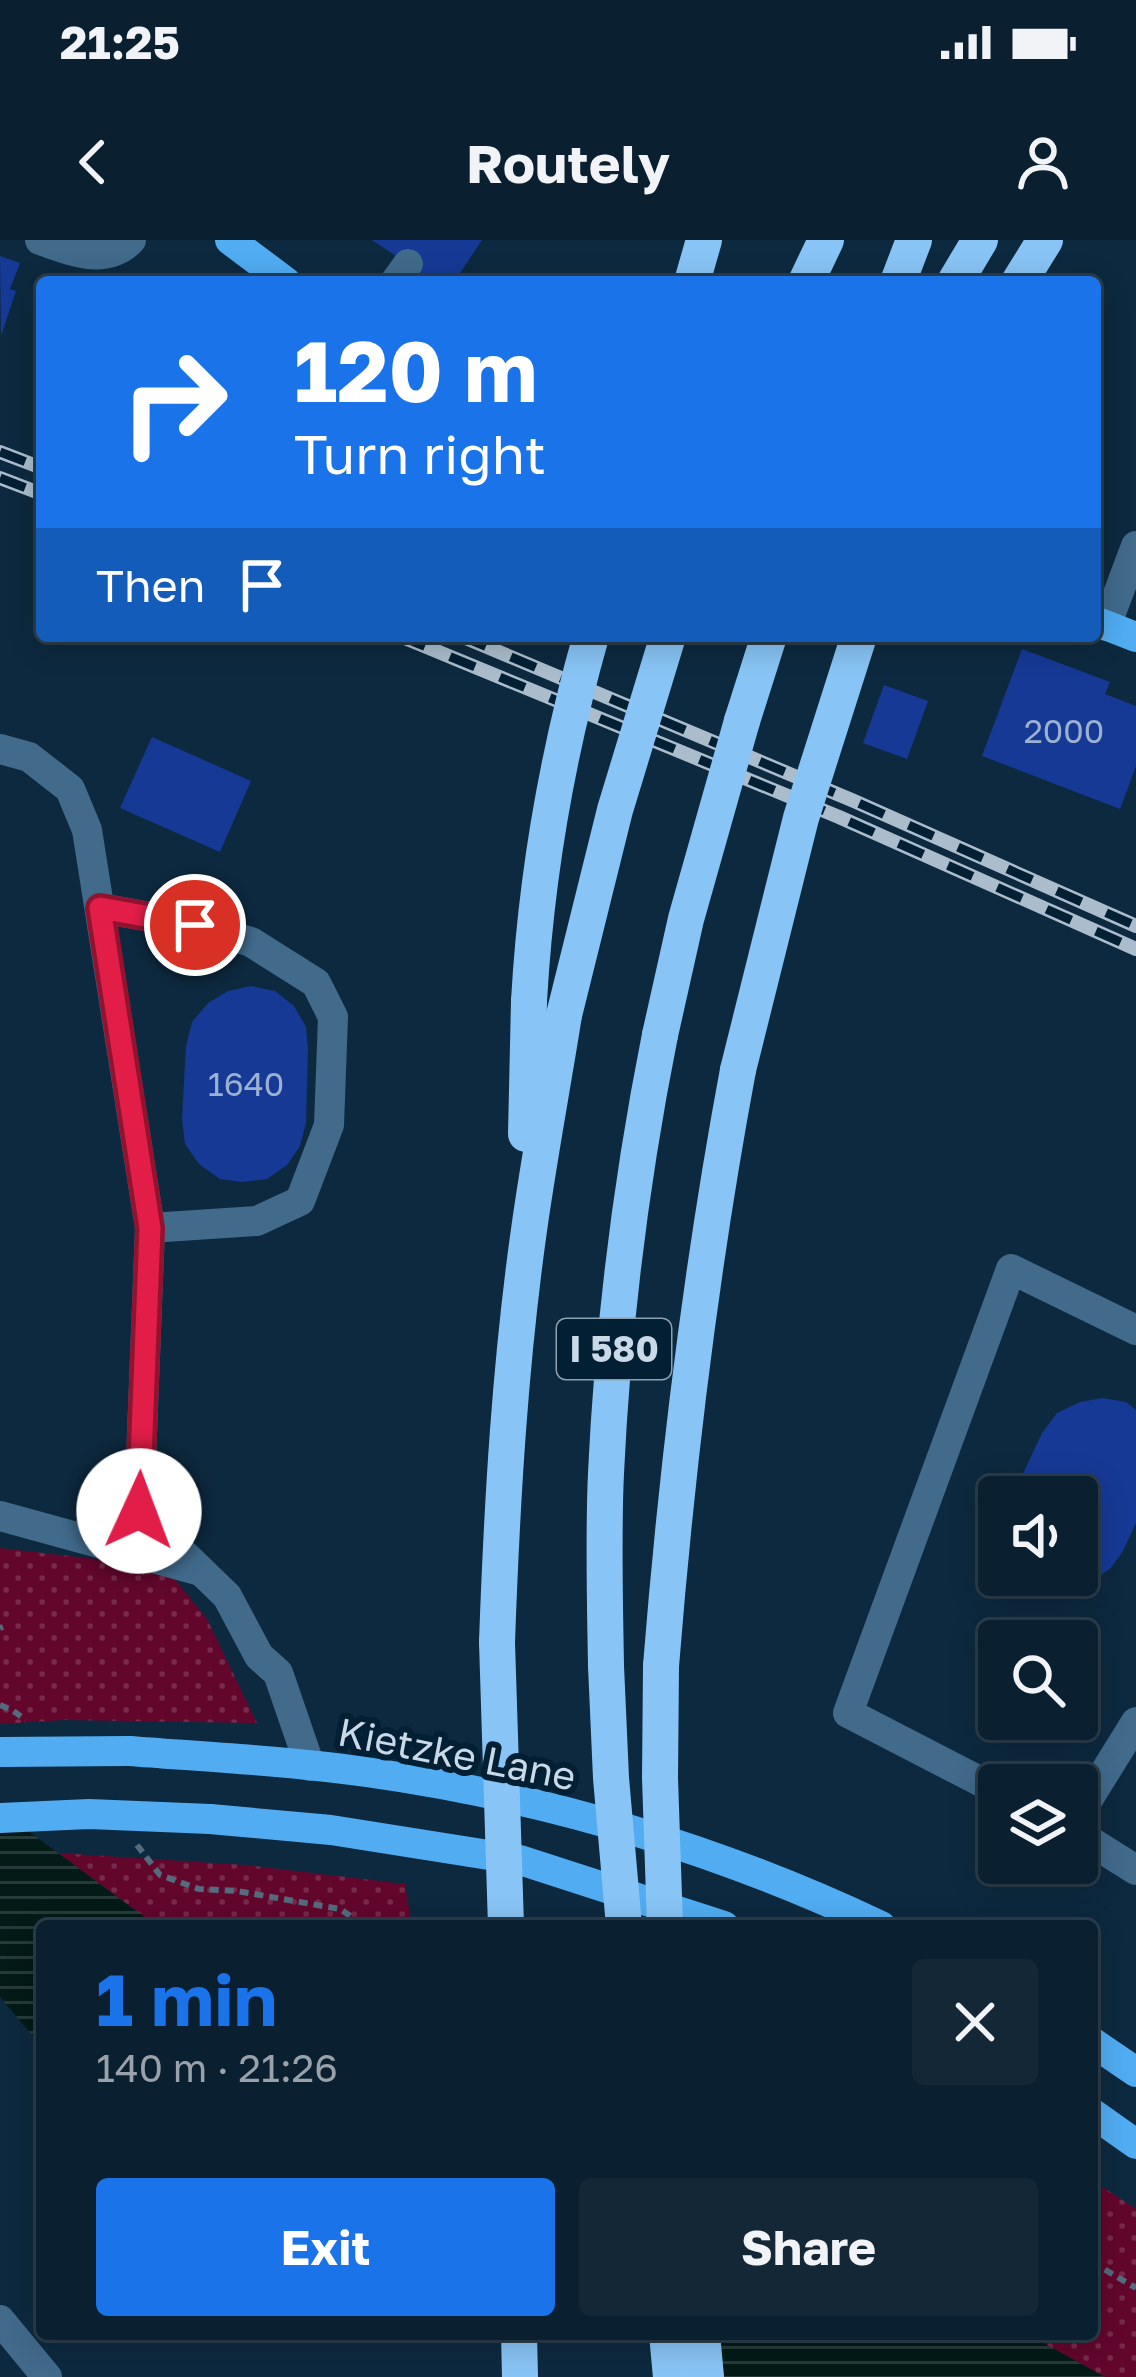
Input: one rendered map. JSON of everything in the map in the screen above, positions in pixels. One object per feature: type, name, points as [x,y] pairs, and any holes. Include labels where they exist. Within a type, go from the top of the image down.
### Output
[{"type":"highway","points":[[694,276],[704,240]]},
{"type":"highway","points":[[809,276],[826,240]]},
{"type":"highway","points":[[900,276],[914,240]]},
{"type":"highway","points":[[959,276],[980,240]]},
{"type":"highway","points":[[1023,276],[1046,240]]},
{"type":"highway","points":[[519,1311],[536,899],[545,831],[589,642]]},
{"type":"highway","name":"I 580","points":[[506,1920],[497,1642],[502,1501],[530,1222],[564,1015],[615,810],[666,642]]},
{"type":"highway","name":"I 580","points":[[623,1920],[610,1778],[606,1477],[628,1216],[686,919],[767,642]]},
{"type":"highway","points":[[665,1920],[661,1666],[701,1282],[738,1070],[768,943],[801,818],[857,642]]},
{"type":"highway","points":[[519,2340],[520,2377]]},
{"type":"highway","points":[[668,2340],[671,2377]]},
{"type":"highway","points":[[702,2340],[706,2377]]},
{"type":"main road","points":[[230,240],[278,276]]},
{"type":"main road","points":[[1101,624],[1136,637]]},
{"type":"main road","name":"Kietzke Lane","points":[[0,1752],[129,1751],[310,1766],[490,1795],[642,1832],[867,1920]]},
{"type":"main road","points":[[0,1818],[89,1814],[332,1830],[520,1860],[705,1920]]},
{"type":"main road","points":[[1098,2046],[1136,2072]]},
{"type":"main road","points":[[1098,2117],[1136,2144]]},
{"type":"street","points":[[40,240],[84,255],[122,249],[131,240]]},
{"type":"street","points":[[1101,624],[1136,546]]},
{"type":"street","points":[[0,749],[29,757],[70,789],[87,830],[150,1228],[139,1511],[227,1596],[260,1656],[278,1673],[310,1766]]},
{"type":"street","points":[[100,908],[195,925],[250,942],[316,982],[333,1016],[328,1125],[300,1201],[257,1221],[150,1228]]},
{"type":"street","points":[[978,1781],[848,1713],[1011,1269],[1136,1330]]},
{"type":"street","points":[[0,1516],[201,1571]]},
{"type":"street","points":[[1098,1783],[1136,1722]]},
{"type":"street","points":[[1098,1846],[1136,1870]]},
{"type":"street","points":[[0,2320],[47,2377]]},
{"type":"path","points":[[133,1837],[160,1875],[199,1888],[340,1909],[356,1920]]},
{"type":"path","points":[[1098,2266],[1136,2288]]},
{"type":"shaded area","points":[[0,1548],[165,1567],[207,1619],[257,1723],[64,1720],[0,1724]]},
{"type":"shaded area","points":[[0,1810],[152,1920],[36,1920],[36,2040],[0,1997]]},
{"type":"shaded area","points":[[58,1853],[245,1865],[405,1884],[411,1920],[152,1920]]},
{"type":"shaded area","points":[[1098,2184],[1136,2209],[1136,2377],[1105,2377],[1038,2340],[1098,2340]]},
{"type":"shaded area","points":[[665,2340],[1038,2340],[1105,2377],[724,2377]]},
{"type":"building","points":[[372,240],[482,240],[458,276],[426,276]]},
{"type":"building","points":[[0,256],[20,263],[1,336]]},
{"type":"building","points":[[1022,649],[1110,682],[1105,694],[1136,706],[1136,766],[1120,809],[982,756]]},
{"type":"building","points":[[884,685],[928,701],[907,759],[863,743]]},
{"type":"building","points":[[152,737],[251,781],[220,852],[120,808]]},
{"type":"building","points":[[251,986],[275,991],[294,1006],[306,1027],[306,1123],[300,1146],[287,1165],[267,1179],[242,1182],[220,1179],[199,1164],[185,1144],[182,1119],[192,1022],[208,1003],[228,991]]},
{"type":"building","points":[[1102,1398],[1126,1402],[1136,1410],[1136,1523],[1123,1551],[1098,1577],[1098,1476],[1022,1476],[1057,1413]]},
{"type":"railway","points":[[0,452],[36,466]]},
{"type":"railway","points":[[0,478],[36,492]]},
{"type":"railway","points":[[415,642],[839,817],[1136,949]]},
{"type":"railway","points":[[475,642],[1136,926]]},
{"type":"route","points":[[139,1511],[150,1228],[100,908],[195,925]]}]
